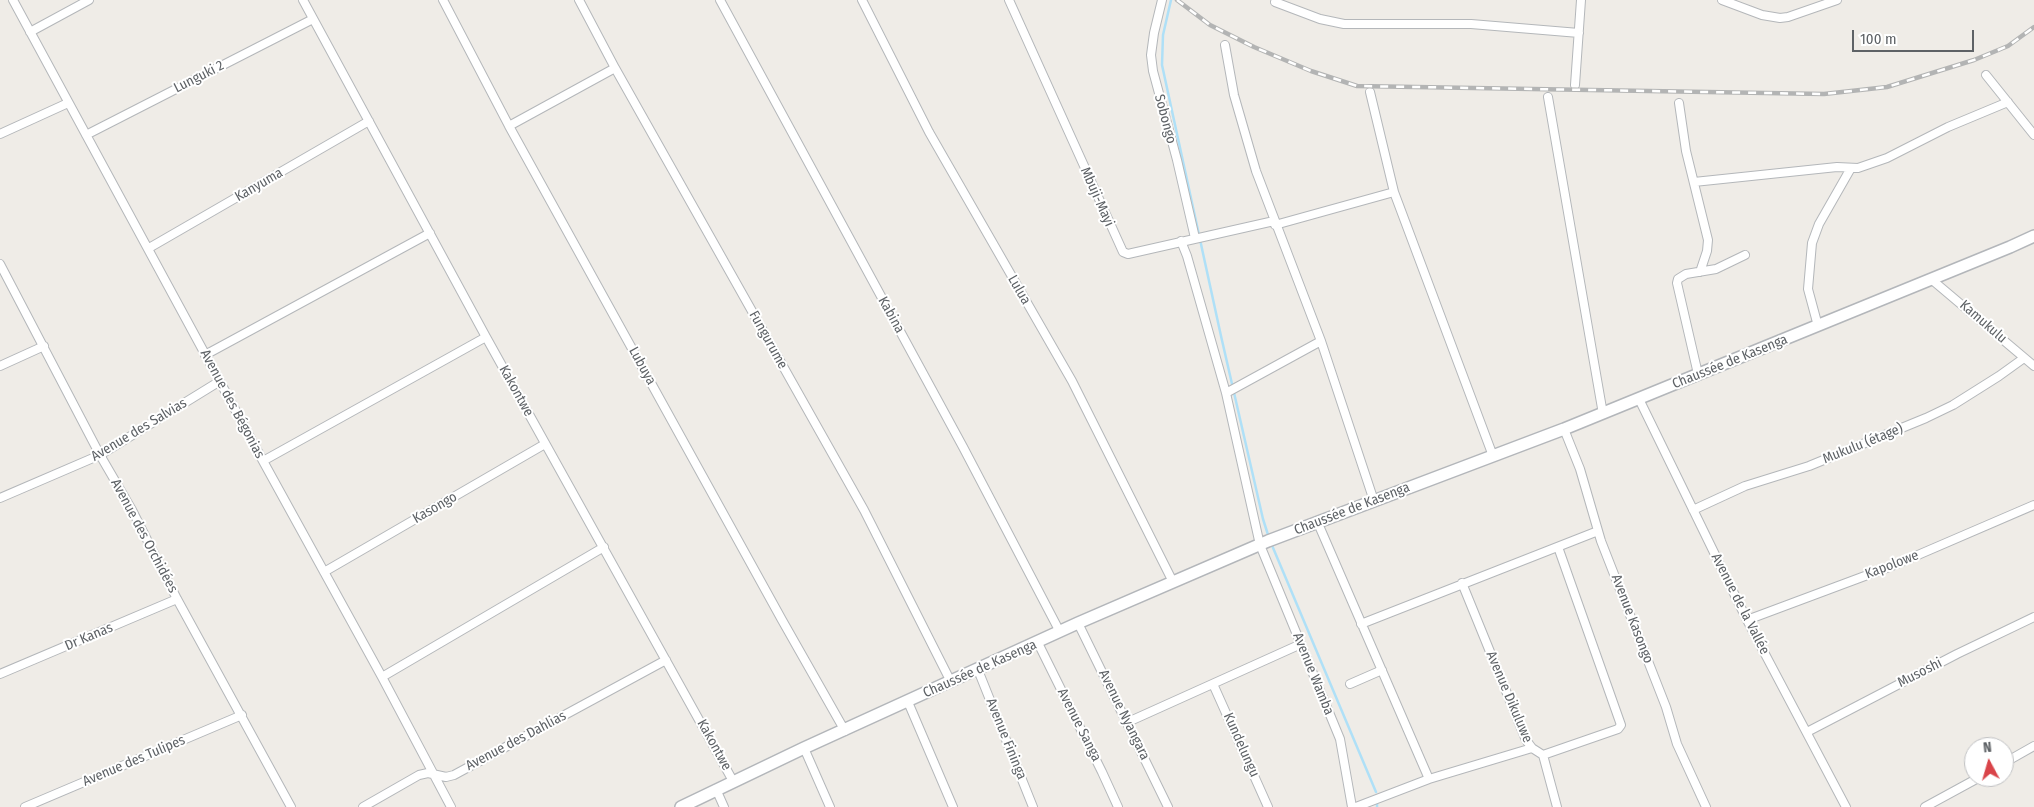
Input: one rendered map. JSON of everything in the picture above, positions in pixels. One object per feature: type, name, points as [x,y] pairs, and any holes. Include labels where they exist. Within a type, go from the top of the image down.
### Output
[{"type":"main road","name":"Chaussée de Kasenga","points":[[681,807],[804,748],[1038,643],[1078,623],[1267,541],[1564,430],[2034,236]]},
{"type":"street","name":"Avenue des Bégonias","points":[[13,0],[451,807]]},
{"type":"street","points":[[30,32],[89,0]]},
{"type":"street","name":"Kakontwe","points":[[303,0],[486,337],[733,781]]},
{"type":"street","name":"Lubuya","points":[[442,0],[509,126],[845,731]]},
{"type":"street","name":"Fungurume","points":[[579,0],[615,68],[864,510],[951,682]]},
{"type":"street","name":"Kabina","points":[[720,0],[963,447],[1060,632]]},
{"type":"street","name":"Lulua","points":[[862,0],[929,132],[1072,381],[1173,582]]},
{"type":"street","name":"Mbuji-Mayi","points":[[1009,0],[1122,252],[1128,254],[1180,241],[1275,223],[1394,192]]},
{"type":"street","name":"Sobongo","points":[[1162,0],[1151,55],[1153,71],[1177,160],[1195,238]]},
{"type":"street","points":[[1575,85],[1581,0]]},
{"type":"street","points":[[1722,0],[1780,18],[1837,0]]},
{"type":"street","points":[[1275,2],[1320,19],[1344,24],[1471,24],[1579,33]]},
{"type":"street","name":"Lunguki 2","points":[[86,135],[313,19]]},
{"type":"street","points":[[1226,45],[1242,127],[1256,171],[1321,341],[1374,500]]},
{"type":"street","points":[[509,126],[615,68]]},
{"type":"street","points":[[1986,75],[2034,135]]},
{"type":"street","points":[[1370,92],[1394,192],[1494,456]]},
{"type":"street","points":[[1548,96],[1603,414]]},
{"type":"street","points":[[1694,182],[1837,167],[1858,168],[1887,158],[1948,127],[2008,102]]},
{"type":"street","points":[[0,134],[68,103]]},
{"type":"street","points":[[1679,103],[1686,150],[1708,240],[1707,251],[1700,272]]},
{"type":"street","name":"Kanyuma","points":[[149,248],[369,121]]},
{"type":"street","points":[[1818,326],[1808,289],[1812,243],[1819,224],[1851,168]]},
{"type":"street","points":[[205,355],[430,233]]},
{"type":"street","name":"Avenue Wamba","points":[[1180,241],[1187,256],[1267,541],[1302,644],[1340,739],[1352,807]]},
{"type":"street","points":[[1698,374],[1678,281],[1683,275],[1725,265],[1745,255]]},
{"type":"street","name":"Avenue des Orchidées","points":[[0,264],[100,455],[132,510],[177,599],[291,807]]},
{"type":"street","name":"Kamukulu","points":[[1931,279],[2034,366]]},
{"type":"street","points":[[263,461],[486,337]]},
{"type":"street","points":[[1226,393],[1321,341]]},
{"type":"street","points":[[0,366],[44,346]]},
{"type":"street","name":"Mukulu (étage)","points":[[1693,510],[1745,486],[1809,466],[1926,418],[1960,400],[2024,358]]},
{"type":"street","name":"Avenue des Salvias","points":[[0,498],[100,455],[220,381]]},
{"type":"street","name":"Avenue de la Vallée","points":[[1639,399],[1747,620],[1846,807]]},
{"type":"street","name":"Avenue Kasongo","points":[[1564,430],[1580,469],[1598,531],[1666,707],[1678,744],[1706,807]]},
{"type":"street","name":"Kasongo","points":[[324,572],[545,444]]},
{"type":"street","name":"Kapolowe","points":[[1747,620],[1897,564],[2034,505]]},
{"type":"street","points":[[1317,521],[1429,779]]},
{"type":"street","points":[[1361,624],[1598,531]]},
{"type":"street","points":[[382,677],[604,547]]},
{"type":"street","points":[[1543,755],[1618,729],[1621,724],[1558,547]]},
{"type":"street","name":"Avenue Dikuluwe","points":[[1462,583],[1524,735],[1532,748],[1543,755],[1557,807]]},
{"type":"street","name":"Dr Kanas","points":[[0,674],[177,599]]},
{"type":"street","name":"Musoshi","points":[[1807,732],[1965,650],[2034,617]]},
{"type":"street","name":"Avenue Nyangara","points":[[1078,623],[1168,807]]},
{"type":"street","name":"Avenue Sanga","points":[[1038,643],[1118,807]]},
{"type":"street","points":[[1128,722],[1302,644]]},
{"type":"street","name":"Avenue des Dahlias","points":[[363,807],[419,776],[433,774],[446,777],[454,775],[666,660]]},
{"type":"street","name":"Avenue Fininga","points":[[978,670],[1033,807]]},
{"type":"street","points":[[1350,684],[1382,670]]},
{"type":"street","name":"Kundelungu","points":[[1213,684],[1268,807]]},
{"type":"street","points":[[908,702],[953,807]]},
{"type":"street","name":"Avenue des Tulipes","points":[[26,807],[242,715]]},
{"type":"street","points":[[2014,757],[2034,746]]},
{"type":"street","points":[[804,748],[830,807]]},
{"type":"street","points":[[1356,807],[1429,779],[1532,748]]},
{"type":"street","points":[[1925,807],[1964,786]]},
{"type":"street","points":[[716,789],[724,807]]},
{"type":"waterway","points":[[1171,0],[1163,35],[1162,65],[1221,336],[1269,538]]},
{"type":"waterway","points":[[1271,543],[1376,792]]},
{"type":"waterway","points":[[1377,801],[1377,807]]},
{"type":"railway","points":[[1177,0],[1210,25],[1254,47],[1311,71],[1357,86],[1824,94],[1887,87],[1974,60],[2008,46],[2034,27]]}]
